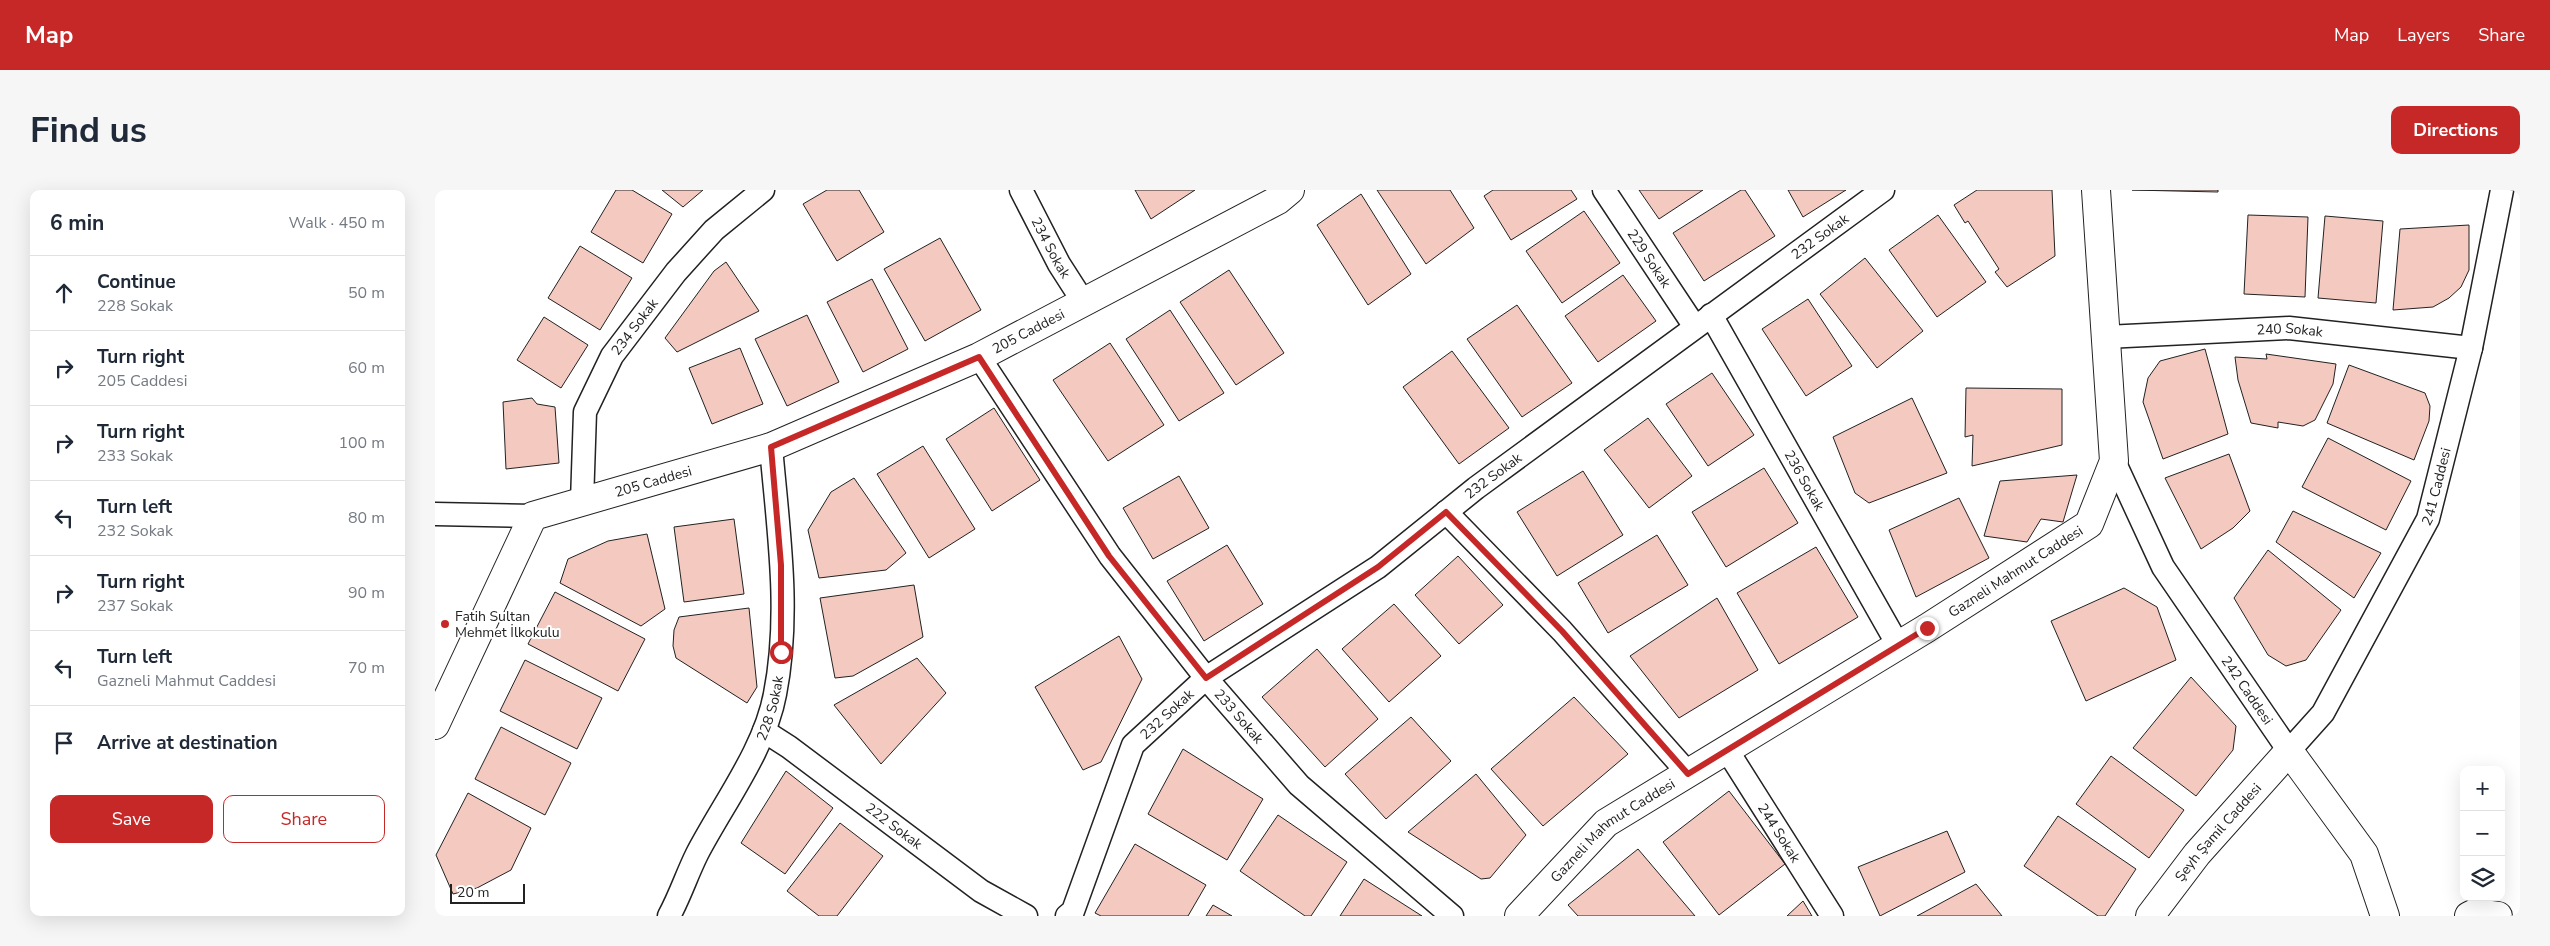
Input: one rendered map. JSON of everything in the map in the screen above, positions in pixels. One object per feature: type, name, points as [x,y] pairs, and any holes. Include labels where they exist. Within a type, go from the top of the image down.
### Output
[{"type":"main road","name":"205 Caddesi","points":[[533,516],[771,447],[979,357],[1270,204],[1290,190]]},
{"type":"main road","name":"Gazneli Mahmut Caddesi","points":[[1519,916],[1606,824],[1898,645],[2089,524],[2114,461],[2096,190]]},
{"type":"main road","points":[[435,725],[533,516]]},
{"type":"main road","name":"Şeyh Şamil Caddesi","points":[[2150,916],[2197,854],[2289,751]]},
{"type":"main road","name":"242 Caddesi","points":[[2289,751],[2365,854],[2385,916]]},
{"type":"main road","points":[[2469,916],[2475,913],[2498,916]]},
{"type":"street","name":"234 Sokak","points":[[582,502],[585,412],[612,356],[676,272],[714,230],[763,190]]},
{"type":"street","name":"234 Sokak","points":[[1021,190],[1059,264],[1084,303]]},
{"type":"street","name":"229 Sokak","points":[[1604,190],[1703,321]]},
{"type":"street","name":"232 Sokak","points":[[1067,916],[1073,911],[1133,745],[1206,678],[1378,567],[1446,512],[1883,190]]},
{"type":"street","name":"241 Caddesi","points":[[2289,751],[2323,713],[2428,519],[2471,348],[2502,190]]},
{"type":"street","name":"236 Sokak","points":[[1703,321],[1898,645]]},
{"type":"street","name":"240 Sokak","points":[[2106,337],[2289,328],[2471,348]]},
{"type":"street","name":"233 Sokak","points":[[979,357],[1109,556],[1206,678],[1299,785],[1452,916]]},
{"type":"street","name":"228 Sokak","points":[[669,916],[697,855],[764,732],[775,695],[781,652],[781,565],[771,447]]},
{"type":"street","name":"242 Caddesi","points":[[2114,461],[2163,568],[2289,751]]},
{"type":"street","points":[[1446,512],[1562,631],[1688,774]]},
{"type":"street","name":"205 Caddesi","points":[[435,514],[533,516]]},
{"type":"street","name":"222 Sokak","points":[[764,732],[789,747],[981,891],[1027,916]]},
{"type":"street","name":"244 Sokak","points":[[1727,750],[1832,916]]},
{"type":"building","points":[[616,190],[632,190],[672,214],[643,263],[591,232]]},
{"type":"building","points":[[662,190],[703,190],[683,207]]},
{"type":"building","points":[[827,190],[859,190],[884,232],[837,261],[803,204]]},
{"type":"building","points":[[1135,190],[1195,190],[1151,219]]},
{"type":"building","points":[[1377,190],[1450,190],[1474,228],[1426,264]]},
{"type":"building","points":[[1493,190],[1571,190],[1577,199],[1511,240],[1484,196]]},
{"type":"building","points":[[1639,190],[1703,190],[1659,219]]},
{"type":"building","points":[[1741,190],[1745,190],[1775,236],[1704,281],[1673,233]]},
{"type":"building","points":[[1788,190],[1846,190],[1803,217]]},
{"type":"building","points":[[1977,190],[2052,190],[2055,256],[2007,287],[1995,272],[1999,269],[1968,221],[1965,223],[1954,205]]},
{"type":"building","points":[[2132,190],[2218,190],[2218,192]]},
{"type":"building","points":[[1361,194],[1411,274],[1368,305],[1317,225]]},
{"type":"building","points":[[1584,211],[1620,263],[1562,303],[1526,251]]},
{"type":"building","points":[[1938,215],[1986,282],[1937,317],[1889,250]]},
{"type":"building","points":[[2248,215],[2308,217],[2305,297],[2244,294]]},
{"type":"building","points":[[2325,216],[2383,221],[2376,303],[2318,298]]},
{"type":"building","points":[[2469,225],[2469,270],[2461,287],[2449,298],[2433,307],[2393,310],[2400,229]]},
{"type":"building","points":[[940,238],[981,310],[925,341],[884,269]]},
{"type":"building","points":[[580,246],[632,278],[600,330],[548,298]]},
{"type":"building","points":[[1865,258],[1923,331],[1877,368],[1820,294]]},
{"type":"building","points":[[726,262],[759,311],[677,352],[665,338],[714,271]]},
{"type":"building","points":[[1229,270],[1284,353],[1236,385],[1180,302]]},
{"type":"building","points":[[1623,275],[1656,321],[1598,362],[1565,316]]},
{"type":"building","points":[[872,279],[908,349],[863,372],[827,302]]},
{"type":"building","points":[[1808,299],[1852,366],[1806,396],[1762,329]]},
{"type":"building","points":[[1517,305],[1572,383],[1522,417],[1467,339]]},
{"type":"building","points":[[1170,310],[1224,393],[1179,421],[1126,339]]},
{"type":"building","points":[[807,315],[839,382],[787,406],[755,339]]},
{"type":"building","points":[[544,317],[588,345],[561,388],[517,360]]},
{"type":"building","points":[[1110,343],[1164,425],[1108,461],[1053,380]]},
{"type":"building","points":[[740,348],[763,404],[712,424],[689,368]]},
{"type":"building","points":[[2205,349],[2228,434],[2163,459],[2143,402],[2148,378],[2160,361]]},
{"type":"building","points":[[1452,351],[1509,428],[1459,464],[1403,387]]},
{"type":"building","points":[[2266,354],[2336,364],[2333,384],[2315,420],[2303,426],[2278,422],[2278,428],[2251,423],[2238,380],[2235,357],[2267,359]]},
{"type":"building","points":[[2349,365],[2425,393],[2430,406],[2429,421],[2414,460],[2327,423]]},
{"type":"building","points":[[1712,373],[1754,435],[1708,466],[1666,404]]},
{"type":"building","points":[[1966,388],[2062,389],[2062,445],[1972,466],[1973,435],[1965,437]]},
{"type":"building","points":[[532,398],[537,404],[555,407],[559,463],[506,469],[503,402]]},
{"type":"building","points":[[1912,398],[1947,473],[1869,503],[1855,493],[1833,437]]},
{"type":"building","points":[[994,408],[1040,480],[992,511],[946,439]]},
{"type":"building","points":[[1648,418],[1692,476],[1649,508],[1604,450]]},
{"type":"building","points":[[2328,438],[2411,481],[2386,530],[2302,487]]},
{"type":"building","points":[[923,446],[975,529],[929,558],[877,474]]},
{"type":"building","points":[[2229,454],[2250,511],[2233,528],[2201,549],[2165,478]]},
{"type":"building","points":[[1764,468],[1798,523],[1726,567],[1692,512]]},
{"type":"building","points":[[1583,471],[1623,535],[1557,576],[1517,512]]},
{"type":"building","points":[[2077,475],[2063,522],[2041,519],[2027,542],[1984,536],[2000,481]]},
{"type":"building","points":[[1179,476],[1209,528],[1153,559],[1123,508]]},
{"type":"building","points":[[854,478],[906,553],[886,570],[819,578],[808,530],[831,492]]},
{"type":"building","points":[[1959,498],[1989,558],[1916,597],[1889,530]]},
{"type":"building","points":[[2293,511],[2381,553],[2354,598],[2276,542]]},
{"type":"building","points":[[734,519],[744,594],[684,602],[674,527]]},
{"type":"building","points":[[647,534],[665,609],[641,626],[560,583],[568,559],[608,541]]},
{"type":"building","points":[[1657,535],[1688,585],[1608,633],[1578,583]]},
{"type":"building","points":[[1227,545],[1263,604],[1204,641],[1167,581]]},
{"type":"building","points":[[1816,547],[1858,617],[1779,664],[1737,593]]},
{"type":"building","points":[[2268,550],[2341,610],[2306,660],[2286,666],[2268,655],[2234,598]]},
{"type":"building","points":[[1458,556],[1503,605],[1459,644],[1415,595]]},
{"type":"building","points":[[914,585],[923,637],[853,676],[835,678],[820,598]]},
{"type":"building","points":[[2124,588],[2157,607],[2176,660],[2086,701],[2051,621]]},
{"type":"building","points":[[555,592],[645,639],[618,691],[528,644]]},
{"type":"building","points":[[1717,598],[1758,670],[1679,718],[1630,656]]},
{"type":"building","points":[[1394,604],[1441,656],[1389,702],[1342,649]]},
{"type":"building","points":[[749,608],[757,687],[747,703],[676,658],[673,646],[674,630],[679,617]]},
{"type":"building","points":[[1119,636],[1142,679],[1101,762],[1083,770],[1035,687]]},
{"type":"building","points":[[1317,649],[1378,719],[1325,767],[1262,697]]},
{"type":"building","points":[[917,658],[946,693],[881,764],[834,705]]},
{"type":"building","points":[[525,660],[602,698],[577,749],[500,711]]},
{"type":"building","points":[[2191,677],[2236,726],[2233,750],[2196,796],[2133,748]]},
{"type":"building","points":[[1574,697],[1628,754],[1543,826],[1491,769]]},
{"type":"building","points":[[1411,717],[1451,761],[1386,819],[1345,774]]},
{"type":"building","points":[[501,727],[571,763],[545,815],[475,779]]},
{"type":"building","points":[[1183,749],[1263,799],[1227,860],[1148,814]]},
{"type":"building","points":[[2111,756],[2184,810],[2149,858],[2076,804]]},
{"type":"building","points":[[786,771],[833,808],[785,874],[741,843]]},
{"type":"building","points":[[1476,774],[1526,835],[1490,878],[1481,879],[1408,832]]},
{"type":"building","points":[[1729,791],[1785,864],[1719,915],[1663,842]]},
{"type":"building","points":[[468,793],[531,828],[511,870],[477,888],[453,894],[436,855]]},
{"type":"building","points":[[1278,815],[1347,862],[1311,916],[1305,916],[1240,871]]},
{"type":"building","points":[[2058,816],[2136,869],[2105,916],[2098,916],[2024,866]]},
{"type":"building","points":[[840,823],[883,856],[837,916],[819,916],[787,891]]},
{"type":"building","points":[[1947,831],[1965,872],[1880,916],[1858,867]]},
{"type":"building","points":[[1135,844],[1206,885],[1188,916],[1101,916],[1095,913]]},
{"type":"building","points":[[1638,849],[1695,916],[1578,916],[1568,905]]},
{"type":"building","points":[[1364,879],[1422,916],[1340,916]]},
{"type":"building","points":[[1976,884],[2002,916],[1917,916]]},
{"type":"building","points":[[1803,901],[1812,916],[1787,916]]},
{"type":"building","points":[[1213,905],[1232,916],[1206,916]]},
{"type":"place","name":"Fatih Sultan Mehmet İlkokulu","points":[[445,624]]},
{"type":"route","points":[[781,652],[781,565],[771,447],[979,357],[1109,556],[1206,678],[1378,567],[1446,512],[1562,631],[1688,774],[1927,628]]}]
